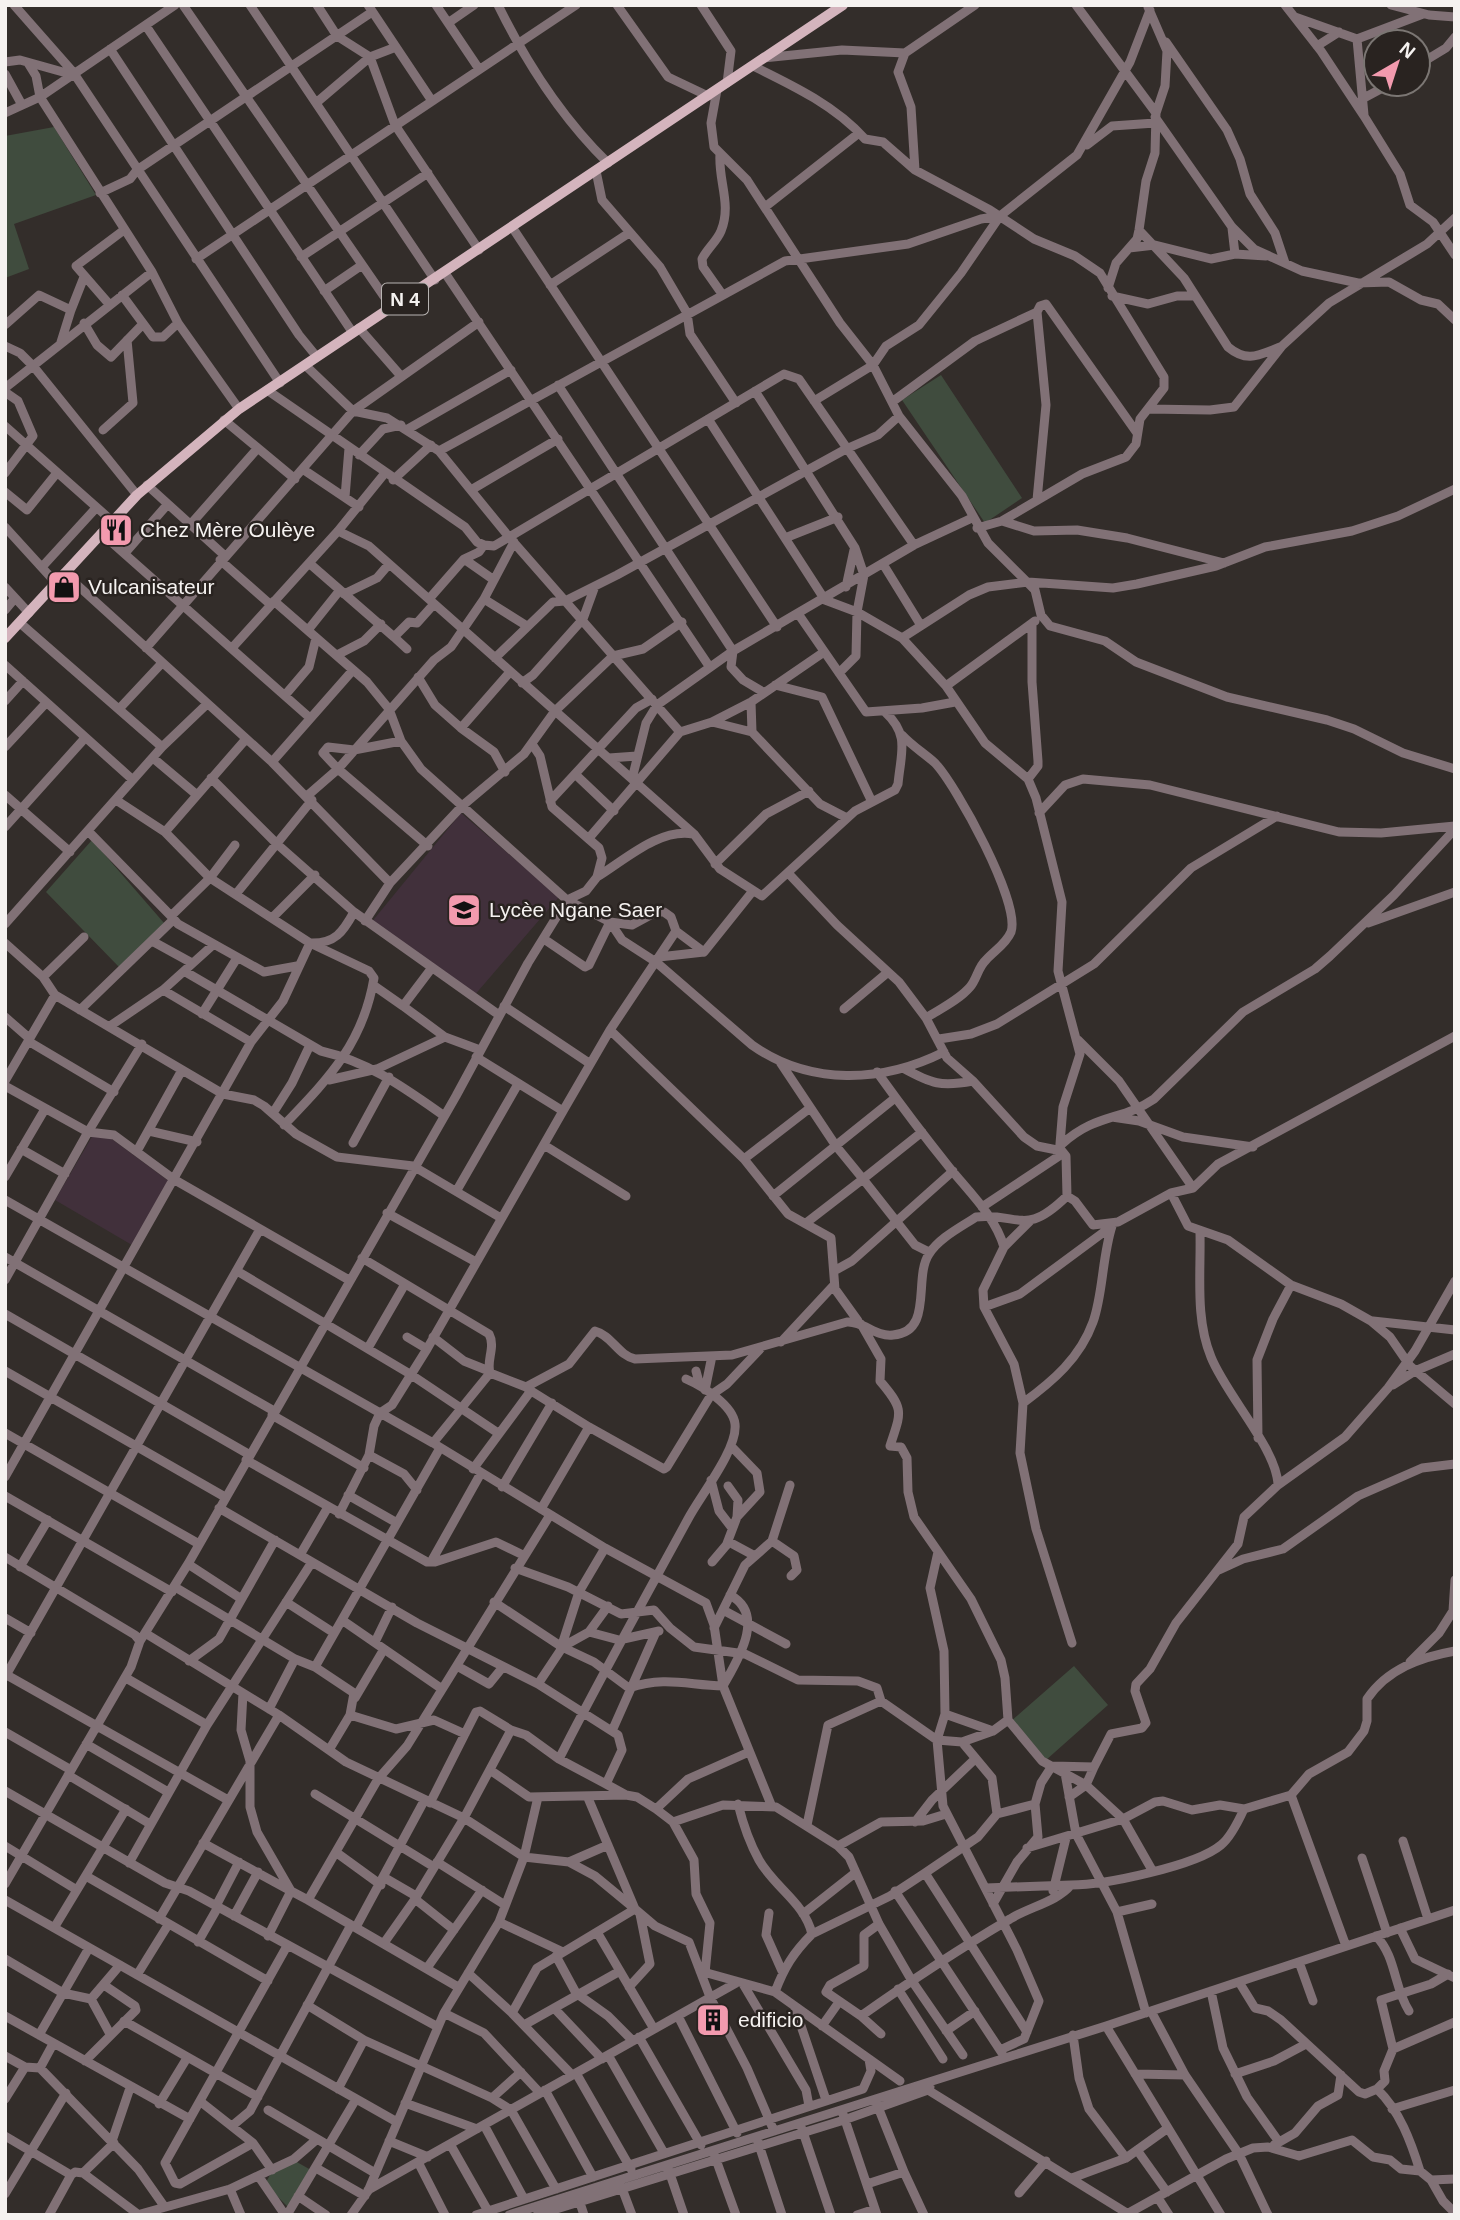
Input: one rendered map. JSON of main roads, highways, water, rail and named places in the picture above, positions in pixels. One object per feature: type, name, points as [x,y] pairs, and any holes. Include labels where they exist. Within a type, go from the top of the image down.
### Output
[{"type":"main road","name":"N 4","points":[[5,638],[147,485],[239,408],[843,5]]},
{"type":"place","name":"Chez Mère Oulèye","points":[[116,530]]},
{"type":"place","name":"Vulcanisateur","points":[[64,587]]},
{"type":"place","name":"Lycèe Ngane Saer","points":[[464,910]]},
{"type":"place","name":"edificio","points":[[713,2020]]}]
